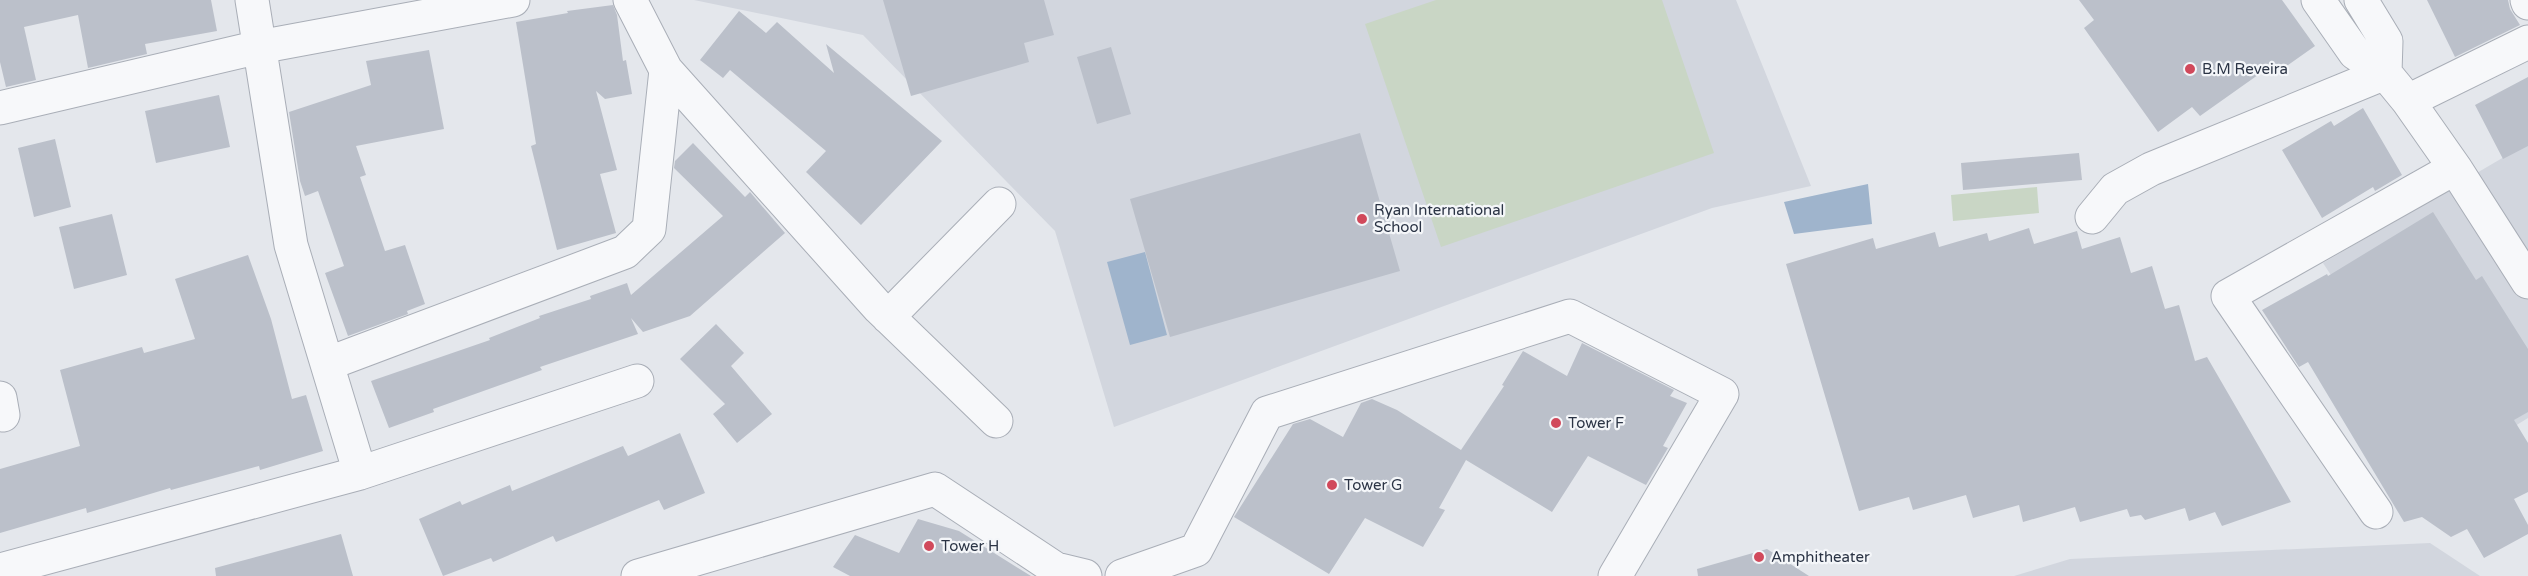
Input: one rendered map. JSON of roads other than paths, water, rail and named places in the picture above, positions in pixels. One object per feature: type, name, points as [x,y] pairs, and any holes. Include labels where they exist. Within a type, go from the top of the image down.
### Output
[{"type":"street","points":[[252,0],[291,244],[360,473]]},
{"type":"street","points":[[0,108],[259,46],[513,0]]},
{"type":"street","points":[[630,0],[666,69],[888,317],[996,421]]},
{"type":"street","points":[[2318,0],[2355,53],[2385,72],[2408,101],[2455,168],[2528,282]]},
{"type":"street","points":[[2361,0],[2386,41],[2385,72]]},
{"type":"street","points":[[2408,101],[2528,42]]},
{"type":"street","points":[[327,364],[625,252],[649,229],[666,69]]},
{"type":"street","points":[[2092,217],[2115,189],[2151,169],[2385,72]]},
{"type":"street","points":[[2376,512],[2228,296],[2455,168]]},
{"type":"street","points":[[888,317],[999,204]]},
{"type":"street","points":[[1122,576],[1196,550],[1267,413],[1570,316],[1722,393],[1615,576]]},
{"type":"street","points":[[0,570],[360,473],[637,381]]},
{"type":"street","points":[[638,576],[935,489],[1064,574]]},
{"type":"water","points":[[1868,184],[1872,224],[1794,234],[1784,202]]},
{"type":"water","points":[[1145,252],[1167,335],[1130,345],[1107,262]]},
{"type":"place","name":"B.M Reveira","points":[[2190,69]]},
{"type":"place","name":"Ryan International School","points":[[1362,219]]},
{"type":"place","name":"Tower F","points":[[1556,423]]},
{"type":"place","name":"Tower G","points":[[1332,485]]},
{"type":"place","name":"Tower H","points":[[929,546]]},
{"type":"place","name":"Amphitheater","points":[[1759,557]]}]
